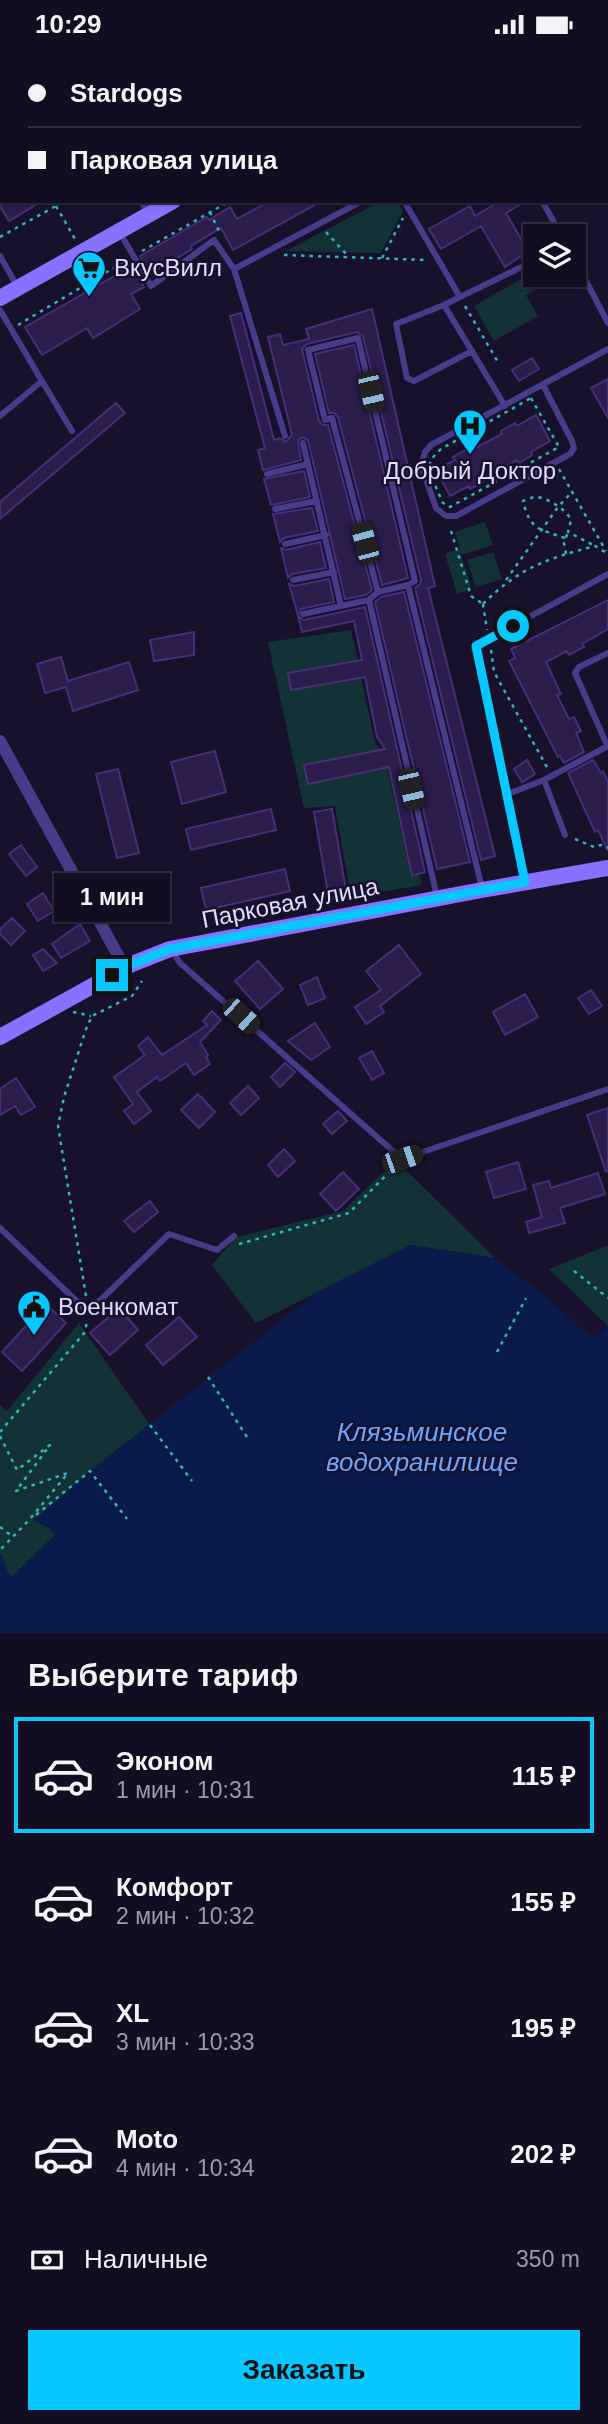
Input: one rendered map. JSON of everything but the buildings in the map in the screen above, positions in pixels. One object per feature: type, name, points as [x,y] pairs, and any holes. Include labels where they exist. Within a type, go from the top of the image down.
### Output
[{"type":"street","points":[[0,298],[119,232],[145,208],[165,203]]},
{"type":"street","points":[[0,740],[125,968]]},
{"type":"street","name":"Парковая улица","points":[[0,1037],[125,968],[170,949],[608,868]]},
{"type":"lane","points":[[234,269],[358,203]]},
{"type":"lane","points":[[405,203],[460,297]]},
{"type":"lane","points":[[543,203],[555,224]]},
{"type":"lane","points":[[119,232],[151,286],[215,240],[234,269],[285,436]]},
{"type":"lane","points":[[0,255],[18,288]]},
{"type":"lane","points":[[472,351],[414,381],[407,378],[396,324],[444,305],[523,266]]},
{"type":"lane","points":[[586,281],[608,323]]},
{"type":"lane","points":[[444,305],[505,406]]},
{"type":"lane","points":[[0,310],[72,431]]},
{"type":"lane","points":[[303,614],[369,600],[378,592],[415,581],[358,338],[308,350],[325,419],[332,418],[378,592]]},
{"type":"lane","points":[[543,385],[572,441],[574,448],[570,454],[456,516],[446,516],[436,508],[421,465],[425,452],[431,446],[608,349]]},
{"type":"lane","points":[[0,416],[42,381]]},
{"type":"lane","points":[[303,443],[341,605]]},
{"type":"lane","points":[[267,474],[308,464]]},
{"type":"lane","points":[[275,509],[317,501]]},
{"type":"lane","points":[[285,544],[326,535]]},
{"type":"lane","points":[[293,580],[334,572]]},
{"type":"lane","points":[[525,882],[476,646],[608,574]]},
{"type":"lane","points":[[408,585],[482,890]]},
{"type":"lane","points":[[369,600],[437,898]]},
{"type":"lane","points":[[508,794],[544,781],[608,747],[575,673],[579,667],[608,653]]},
{"type":"lane","points":[[544,781],[565,835]]},
{"type":"lane","points":[[170,949],[180,963],[402,1159],[608,1089]]},
{"type":"lane","points":[[0,1228],[88,1312],[169,1234],[218,1250],[234,1236]]},
{"type":"path","points":[[0,237],[62,203]]},
{"type":"path","points":[[11,329],[226,203]]},
{"type":"path","points":[[56,207],[76,242]]},
{"type":"path","points":[[382,258],[408,208]]},
{"type":"path","points":[[210,212],[219,231],[215,240]]},
{"type":"path","points":[[319,224],[348,257]]},
{"type":"path","points":[[261,254],[439,260]]},
{"type":"path","points":[[460,297],[498,362]]},
{"type":"path","points":[[531,398],[559,447],[450,507],[447,506],[443,503],[429,472],[435,455],[521,403],[531,398]]},
{"type":"path","points":[[555,463],[608,554]]},
{"type":"path","points":[[483,604],[504,583],[558,507],[572,492]]},
{"type":"path","points":[[565,538],[541,530],[530,522],[523,501],[533,497],[540,498],[570,516],[571,525],[565,538],[566,554]]},
{"type":"path","points":[[451,531],[471,596],[483,604],[487,628]]},
{"type":"path","points":[[568,532],[608,554]]},
{"type":"path","points":[[504,583],[531,567],[595,546]]},
{"type":"path","points":[[491,650],[494,671],[551,775]]},
{"type":"path","points":[[565,835],[594,847],[601,845],[608,848]]},
{"type":"path","points":[[0,1551],[68,1473],[16,1491],[50,1445],[18,1470],[0,1434],[85,1332],[88,1312],[58,1126],[64,1097],[92,1016],[132,996],[142,981]]},
{"type":"path","points":[[218,1250],[349,1213],[402,1159]]},
{"type":"path","points":[[574,1271],[608,1297]]},
{"type":"path","points":[[497,1352],[526,1298]]},
{"type":"path","points":[[208,1377],[247,1437]]},
{"type":"path","points":[[150,1425],[192,1481]]},
{"type":"path","points":[[30,1519],[90,1472],[127,1519]]},
{"type":"path","points":[[0,1527],[13,1537]]},
{"type":"green space","points":[[377,203],[398,203],[403,211],[381,253],[286,251]]},
{"type":"green space","points":[[523,278],[523,287],[540,287],[526,295],[538,316],[494,341],[474,306]]},
{"type":"green space","points":[[485,522],[493,545],[461,555],[472,589],[457,594],[445,554],[460,549],[455,532]]},
{"type":"green space","points":[[493,552],[502,579],[476,587],[467,560]]},
{"type":"green space","points":[[351,630],[375,743],[384,753],[411,876],[419,875],[422,885],[351,897],[335,806],[304,808],[268,642]]},
{"type":"green space","points":[[396,1160],[495,1258],[411,1245],[256,1323],[212,1265],[236,1237],[343,1211]]},
{"type":"green space","points":[[608,1245],[608,1326],[549,1269]]},
{"type":"green space","points":[[79,1323],[150,1425],[34,1521],[56,1534],[12,1577],[6,1569],[2,1554],[0,1556],[0,1405],[7,1411]]},
{"type":"water","name":"Клязьминское водохранилище","points":[[411,1245],[495,1258],[546,1296],[592,1338],[608,1326],[608,1633],[0,1633],[0,1556],[2,1554],[6,1569],[12,1577],[56,1534],[48,1527],[33,1521],[90,1471],[317,1292]]},
{"type":"place","name":"ВкусВилл","points":[[89,298]]},
{"type":"place","name":"Добрый Доктор","points":[[470,456]]},
{"type":"place","name":"Военкомат","points":[[34,1337]]},
{"type":"route","points":[[112,975],[170,949],[525,882],[476,646],[513,626]]}]
